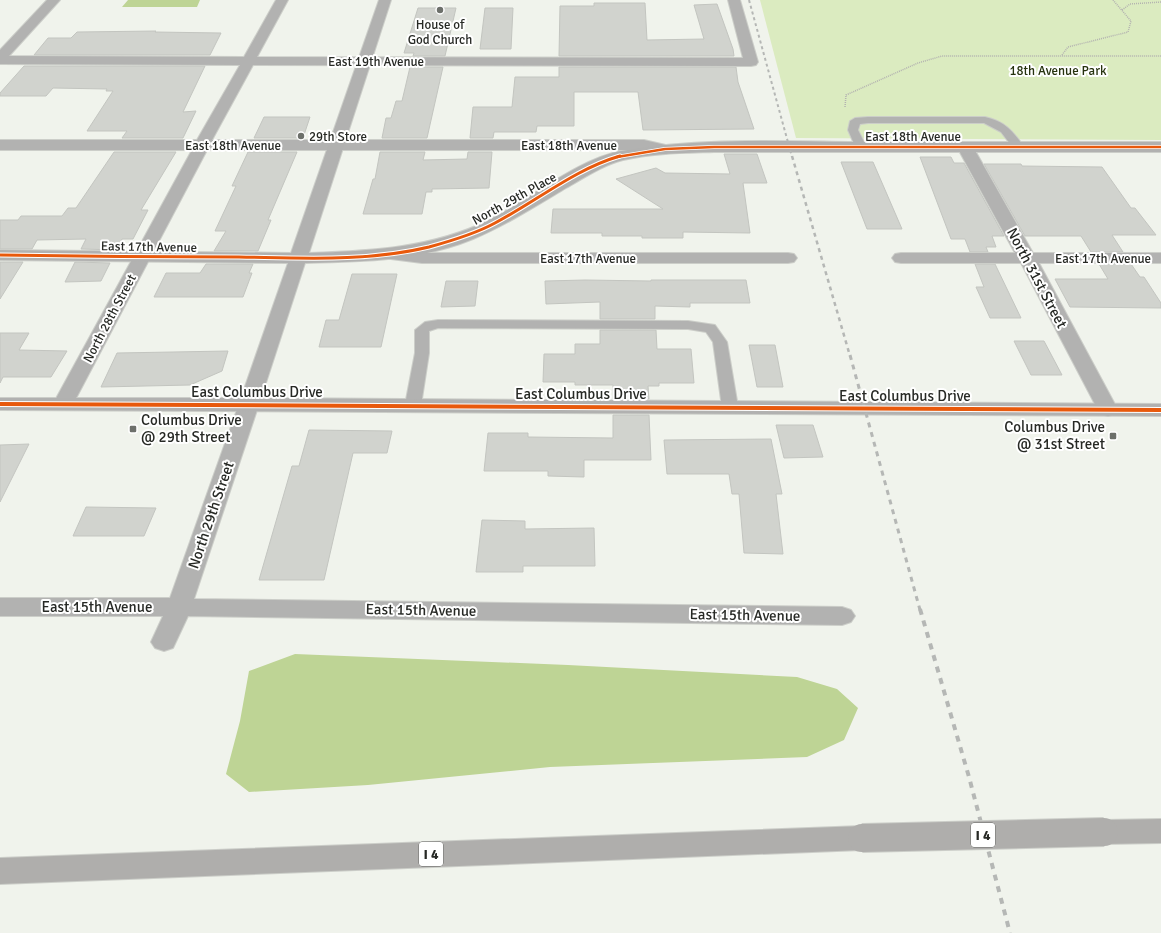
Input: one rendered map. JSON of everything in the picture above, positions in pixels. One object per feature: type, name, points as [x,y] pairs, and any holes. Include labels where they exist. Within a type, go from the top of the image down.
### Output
[{"type":"highway","name":"I 4","points":[[0,871],[862,838],[1161,831]]},
{"type":"main road","name":"North 29th Street","points":[[249,404],[385,0]]},
{"type":"main road","name":"East 18th Avenue","points":[[665,149],[714,146],[1161,147]]},
{"type":"main road","name":"North 29th Place","points":[[298,258],[354,257],[389,254],[428,247],[465,236],[495,224],[589,168],[619,156],[665,149]]},
{"type":"main road","name":"East 17th Avenue","points":[[0,255],[298,258]]},
{"type":"main road","name":"East Columbus Drive","points":[[0,404],[730,407],[1108,410],[1160,412]]},
{"type":"street","points":[[0,59],[54,0]]},
{"type":"street","name":"North 28th Street","points":[[63,404],[201,145],[282,0]]},
{"type":"street","name":"East 19th Avenue","points":[[0,59],[751,62],[734,0]]},
{"type":"street","name":"East 18th Avenue","points":[[0,144],[644,145],[665,149]]},
{"type":"street","name":"North 31st Street","points":[[965,146],[1108,410]]},
{"type":"street","name":"East 17th Avenue","points":[[389,254],[422,258],[788,258]]},
{"type":"street","name":"East 17th Avenue","points":[[901,258],[1161,258]]},
{"type":"street","name":"North 29th Street","points":[[164,642],[179,607],[249,404]]},
{"type":"street","name":"East 15th Avenue","points":[[0,607],[179,607],[842,616]]},
{"type":"lane","points":[[860,146],[853,130],[854,122],[868,120],[985,120],[999,124],[1010,134],[1018,147]]},
{"type":"lane","points":[[413,405],[422,353],[422,330],[426,326],[435,324],[688,325],[710,328],[720,342],[730,407]]},
{"type":"path","points":[[1062,55],[1068,47],[1128,32],[1131,21],[1113,0]]},
{"type":"path","points":[[1122,10],[1130,4],[1161,2]]},
{"type":"path","points":[[845,108],[846,95],[918,62],[942,56],[1161,56]]},
{"type":"green space","name":"18th Avenue Park","points":[[760,0],[1161,0],[1161,140],[796,138]]},
{"type":"shaded area","points":[[128,0],[200,0],[197,7],[122,7]]},
{"type":"shaded area","points":[[295,654],[568,665],[797,677],[837,689],[858,708],[844,740],[807,757],[550,767],[368,785],[249,792],[226,774],[240,721],[249,671]]},
{"type":"building","points":[[594,3],[645,3],[647,40],[704,39],[694,5],[717,4],[733,49],[734,56],[559,56],[560,6],[594,6]]},
{"type":"building","points":[[418,8],[456,8],[445,56],[413,56],[414,53],[404,53]]},
{"type":"building","points":[[485,8],[513,8],[511,49],[480,49]]},
{"type":"building","points":[[156,31],[155,32],[221,33],[210,55],[34,55],[48,38],[71,38],[77,32]]},
{"type":"building","points":[[24,66],[205,66],[183,112],[196,111],[183,138],[122,138],[127,131],[87,131],[113,91],[106,91],[107,89],[53,88],[46,96],[0,96],[0,93]]},
{"type":"building","points":[[410,67],[443,67],[427,138],[382,138],[386,118],[391,118],[396,101],[402,101]]},
{"type":"building","points":[[559,67],[736,67],[738,82],[754,129],[643,130],[638,92],[574,92],[574,126],[537,126],[536,132],[494,132],[493,138],[470,138],[473,107],[512,107],[515,77],[559,77]]},
{"type":"building","points":[[264,117],[310,117],[303,138],[254,138]]},
{"type":"building","points":[[114,152],[176,152],[141,210],[148,210],[133,239],[122,239],[117,250],[81,249],[86,239],[37,240],[32,249],[0,249],[0,220],[18,220],[21,216],[62,216],[68,208],[76,208]]},
{"type":"building","points":[[248,152],[297,152],[268,220],[271,220],[258,251],[214,251],[226,231],[215,231],[236,186],[232,186]]},
{"type":"building","points":[[380,152],[425,152],[423,160],[467,159],[468,152],[492,152],[489,188],[432,189],[432,192],[426,192],[422,214],[363,214],[373,179],[375,179]]},
{"type":"building","points":[[724,154],[757,154],[767,183],[743,183],[750,233],[683,232],[683,238],[642,238],[642,236],[602,236],[602,233],[551,233],[553,209],[663,209],[616,179],[656,168],[665,173],[730,174]]},
{"type":"building","points":[[920,157],[951,157],[954,163],[964,163],[1004,236],[992,236],[996,247],[986,247],[988,252],[970,252],[965,239],[951,239]]},
{"type":"building","points":[[841,162],[873,162],[902,229],[867,229]]},
{"type":"building","points":[[984,164],[1102,167],[1131,208],[1135,208],[1156,235],[1112,235],[1123,252],[1091,252],[1081,236],[1025,236]]},
{"type":"building","points":[[0,262],[23,262],[0,299]]},
{"type":"building","points":[[75,262],[110,263],[101,281],[65,282]]},
{"type":"building","points":[[206,264],[253,264],[249,273],[252,273],[243,297],[154,297],[166,273],[200,273]]},
{"type":"building","points":[[975,264],[995,264],[1021,318],[990,318],[976,287],[984,287]]},
{"type":"building","points":[[1099,264],[1131,264],[1140,277],[1144,277],[1161,303],[1161,308],[1070,307],[1055,279],[1108,279]]},
{"type":"building","points":[[352,274],[397,274],[381,347],[319,347],[326,320],[339,320]]},
{"type":"building","points":[[746,280],[750,303],[690,303],[690,307],[655,306],[655,319],[600,319],[600,302],[546,304],[545,281]]},
{"type":"building","points":[[446,281],[478,281],[475,306],[441,307]]},
{"type":"building","points":[[600,330],[656,330],[657,349],[691,349],[694,383],[659,383],[659,386],[648,386],[649,399],[613,399],[613,385],[575,385],[575,382],[543,382],[544,354],[575,354],[575,344],[600,344]]},
{"type":"building","points":[[0,333],[29,333],[19,350],[67,351],[51,377],[3,377],[0,383]]},
{"type":"building","points":[[1014,341],[1044,341],[1062,375],[1031,375]]},
{"type":"building","points":[[749,345],[775,345],[783,387],[757,387]]},
{"type":"building","points":[[228,351],[222,371],[190,385],[101,387],[117,353]]},
{"type":"building","points":[[613,415],[649,415],[651,460],[584,460],[584,477],[548,476],[548,471],[484,471],[488,433],[528,433],[528,437],[613,438]]},
{"type":"building","points":[[776,425],[813,425],[823,457],[784,458]]},
{"type":"building","points":[[309,430],[392,431],[387,453],[353,453],[324,580],[259,580],[292,466],[299,466]]},
{"type":"building","points":[[771,439],[782,494],[776,494],[783,554],[744,553],[739,494],[732,494],[729,474],[667,474],[664,440]]},
{"type":"building","points":[[29,444],[0,502],[0,445]]},
{"type":"building","points":[[86,507],[156,508],[144,536],[73,536]]},
{"type":"building","points":[[482,520],[525,521],[525,529],[594,528],[595,566],[523,566],[523,572],[476,572]]},
{"type":"railway","points":[[749,0],[792,157]]},
{"type":"railway","points":[[792,156],[850,356]]},
{"type":"railway","points":[[850,355],[920,610]]},
{"type":"railway","points":[[920,609],[969,777],[1010,933]]},
{"type":"cycle path","points":[[0,255],[298,258],[354,257],[389,254],[428,247],[465,236],[495,223],[589,168],[619,156],[665,149],[789,146],[1161,147]]},
{"type":"cycle path","points":[[0,404],[1161,410]]},
{"type":"place","name":"House of God Church","points":[[440,10]]},
{"type":"place","name":"29th Store","points":[[301,136]]},
{"type":"place","name":"Columbus Drive @ 29th Street","points":[[133,429]]},
{"type":"place","name":"Columbus Drive @ 31st Street","points":[[1113,436]]}]
